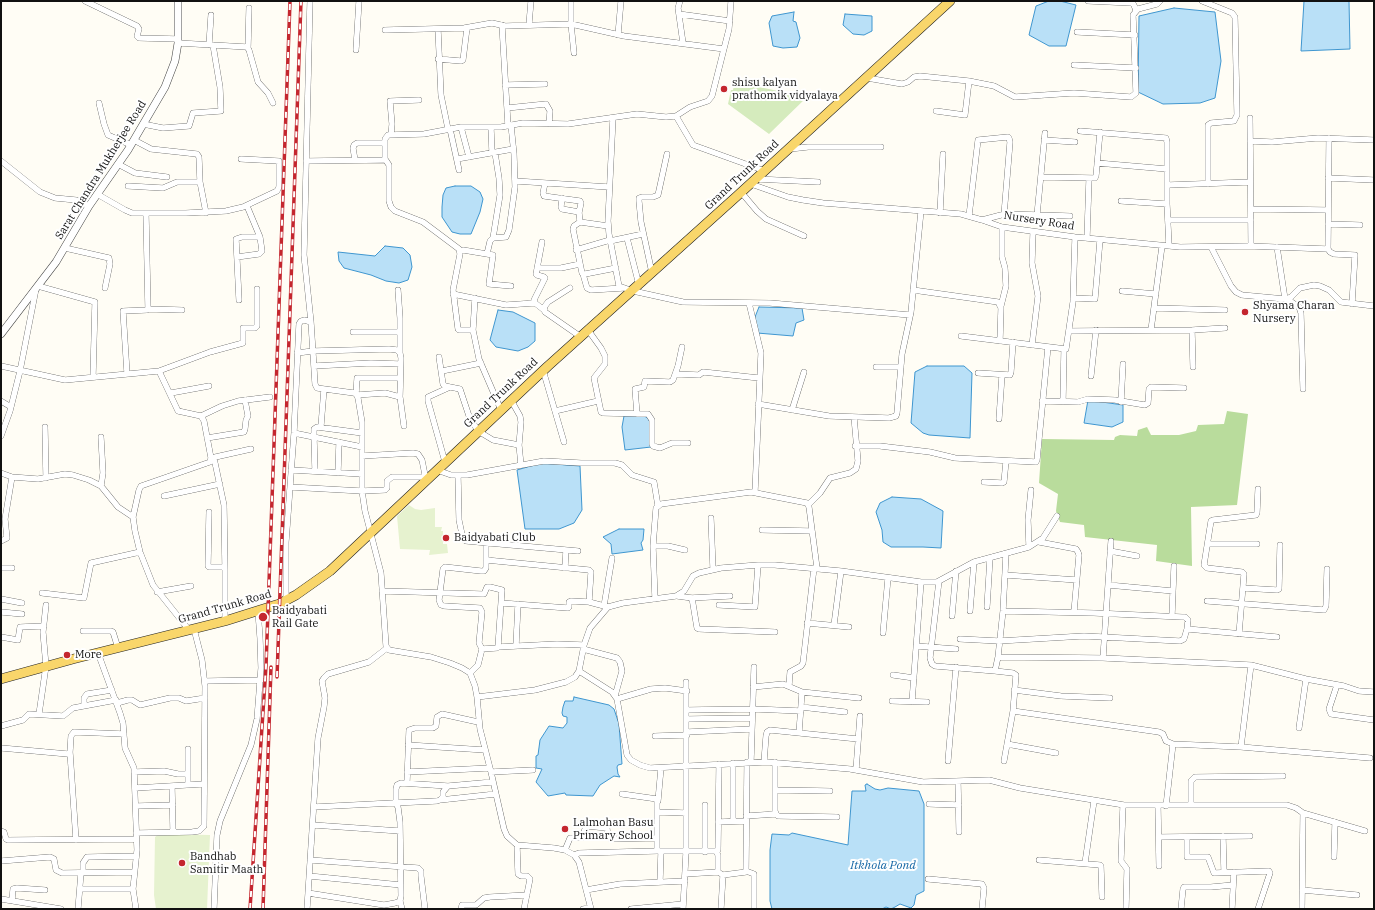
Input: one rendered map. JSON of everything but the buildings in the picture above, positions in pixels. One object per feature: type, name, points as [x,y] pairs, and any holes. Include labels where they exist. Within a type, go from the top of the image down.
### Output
[{"type":"main road","name":"Grand Trunk Road","points":[[1,679],[46,666],[225,621],[258,611],[286,601],[330,571],[425,479],[437,470],[632,288],[652,273],[950,1]]},
{"type":"street","points":[[85,1],[137,26],[139,29],[137,36],[139,38],[248,48]]},
{"type":"street","name":"Sarat Chandra Mukherjee Road","points":[[1,334],[56,262],[89,206],[143,124],[170,74],[175,61],[178,41],[178,1]]},
{"type":"street","points":[[310,1],[304,255],[316,386],[317,388],[324,390],[356,394],[385,393],[400,398]]},
{"type":"street","points":[[356,50],[359,1]]},
{"type":"street","points":[[529,24],[532,1]]},
{"type":"street","points":[[571,1],[571,24],[574,52]]},
{"type":"street","points":[[618,35],[621,1]]},
{"type":"street","points":[[680,1],[678,8],[683,43]]},
{"type":"street","points":[[473,330],[458,329],[453,294],[460,251],[457,247],[423,222],[391,208],[389,165],[385,159],[386,137],[391,135],[424,134],[461,127],[490,127],[523,124],[568,124],[637,114],[666,118],[676,116],[690,107],[710,99],[730,21],[731,1]]},
{"type":"street","points":[[867,78],[902,84],[908,82],[914,77],[920,76],[969,81],[994,86],[1015,97],[1074,93],[1131,97],[1136,93],[1134,35],[1134,15],[1136,11],[1134,5],[1132,3],[1088,1]]},
{"type":"street","points":[[1136,11],[1157,4],[1160,1]]},
{"type":"street","points":[[1202,1],[1232,13],[1235,17],[1237,115],[1234,121],[1211,123],[1208,125],[1208,184]]},
{"type":"street","points":[[249,8],[248,48],[258,82],[268,93],[273,103]]},
{"type":"street","points":[[679,14],[730,21]]},
{"type":"street","points":[[143,124],[162,128],[189,126],[193,113],[221,111],[220,87],[211,45],[211,15]]},
{"type":"street","points":[[385,30],[466,28],[488,24],[571,24],[618,35],[724,49]]},
{"type":"street","points":[[493,238],[506,237],[508,234],[515,181],[513,149],[505,85],[502,25]]},
{"type":"street","points":[[438,59],[463,60],[466,28]]},
{"type":"street","points":[[438,29],[438,59],[442,104],[459,170]]},
{"type":"street","points":[[1077,32],[1134,35]]},
{"type":"street","points":[[1074,65],[1136,68]]},
{"type":"street","points":[[936,110],[965,115],[969,81]]},
{"type":"street","points":[[505,85],[545,84]]},
{"type":"street","points":[[391,135],[392,124],[390,101],[419,100]]},
{"type":"street","points":[[99,103],[108,135],[151,149],[197,154],[199,157],[200,182],[206,213]]},
{"type":"street","points":[[507,108],[546,104],[550,110],[549,124]]},
{"type":"street","points":[[676,116],[690,142],[697,147],[765,170]]},
{"type":"street","points":[[613,118],[608,226],[619,286],[632,288],[683,302],[779,304],[910,315]]},
{"type":"street","points":[[1250,118],[1251,246]]},
{"type":"street","points":[[461,127],[469,157]]},
{"type":"street","points":[[487,254],[490,241],[493,238],[500,195],[499,178],[493,153],[490,127]]},
{"type":"street","points":[[1080,131],[1166,138],[1169,246]]},
{"type":"street","points":[[1041,177],[1095,178],[1100,132]]},
{"type":"street","points":[[1037,215],[1045,133]]},
{"type":"street","points":[[969,216],[978,141],[980,139],[1008,137],[1010,138],[1010,142],[1004,215]]},
{"type":"street","points":[[1250,141],[1272,142],[1329,138],[1374,140]]},
{"type":"street","points":[[1328,249],[1329,138]]},
{"type":"street","points":[[1044,140],[1076,142]]},
{"type":"street","points":[[355,160],[354,145],[357,143],[385,143]]},
{"type":"street","points":[[787,150],[804,147],[881,147]]},
{"type":"street","points":[[457,159],[513,149]]},
{"type":"street","points":[[652,273],[643,234],[640,198],[656,197],[658,195],[668,154]]},
{"type":"street","points":[[940,213],[943,154]]},
{"type":"street","points":[[97,194],[132,213],[206,213],[226,211],[247,206],[277,191],[279,163],[277,161],[241,159]]},
{"type":"street","points":[[306,161],[385,159]]},
{"type":"street","points":[[1,161],[40,192],[55,198],[76,200],[89,206]]},
{"type":"street","points":[[1097,162],[1167,169]]},
{"type":"street","points":[[118,164],[135,173],[167,177]]},
{"type":"street","points":[[1328,178],[1374,180]]},
{"type":"street","points":[[1087,238],[1089,179]]},
{"type":"street","points":[[515,181],[609,187]]},
{"type":"street","points":[[753,181],[818,182]]},
{"type":"street","name":"Nursery Road","points":[[753,181],[788,197],[803,200],[969,216],[1002,227],[1100,240],[1162,246],[1251,246],[1328,249],[1334,254],[1356,255],[1352,304]]},
{"type":"street","points":[[128,186],[163,188],[177,182],[200,182]]},
{"type":"street","points":[[1168,185],[1250,182]]},
{"type":"street","points":[[545,183],[543,193],[544,196],[580,201],[580,222]]},
{"type":"street","points":[[741,192],[756,211],[766,219],[804,236]]},
{"type":"street","points":[[562,198],[562,209],[579,213]]},
{"type":"street","points":[[1121,201],[1167,204]]},
{"type":"street","points":[[237,257],[259,254],[262,251],[260,237],[247,206]]},
{"type":"street","points":[[1251,209],[1328,210]]},
{"type":"street","points":[[758,404],[829,416],[889,418],[896,416],[902,354],[910,315],[921,211]]},
{"type":"street","points":[[146,214],[148,309]]},
{"type":"street","points":[[982,220],[1004,215],[1070,216]]},
{"type":"street","points":[[1168,220],[1251,220]]},
{"type":"street","points":[[608,226],[580,222],[574,226],[573,229],[576,250],[588,288],[591,290],[632,288]]},
{"type":"street","points":[[1328,224],[1360,225]]},
{"type":"street","points":[[1000,341],[1001,306],[1006,286],[1005,268],[1002,257],[1002,227]]},
{"type":"street","points":[[1032,345],[1038,296],[1032,263],[1033,232]]},
{"type":"street","points":[[576,250],[610,240],[643,234]]},
{"type":"street","points":[[239,300],[236,239],[242,237],[260,237]]},
{"type":"street","points":[[1063,402],[1064,349],[1067,347],[1073,298],[1075,237]]},
{"type":"street","points":[[627,238],[632,288]]},
{"type":"street","points":[[1073,298],[1095,299],[1100,240]]},
{"type":"street","points":[[534,302],[545,278],[537,274],[542,242]]},
{"type":"street","points":[[1151,330],[1162,246]]},
{"type":"street","points":[[1211,247],[1231,286],[1238,294],[1286,299],[1299,307],[1301,313],[1302,389]]},
{"type":"street","points":[[1277,247],[1286,299]]},
{"type":"street","points":[[65,248],[109,258],[110,264],[105,288]]},
{"type":"street","points":[[460,251],[463,250],[493,256],[489,284],[512,286]]},
{"type":"street","points":[[538,268],[561,268],[580,264]]},
{"type":"street","points":[[583,274],[616,268]]},
{"type":"street","points":[[1286,299],[1300,288],[1314,285],[1329,290],[1339,301],[1374,306]]},
{"type":"street","points":[[1,436],[20,371],[37,287],[95,302],[93,377]]},
{"type":"street","points":[[544,310],[548,302],[570,288]]},
{"type":"street","points":[[1,366],[65,380],[159,371],[210,352],[242,344],[243,328],[255,328],[256,326],[257,289]]},
{"type":"street","points":[[398,290],[400,332],[400,398],[404,426]]},
{"type":"street","points":[[913,290],[998,302],[1001,306]]},
{"type":"street","points":[[1122,291],[1156,294]]},
{"type":"street","points":[[453,294],[506,305],[534,302],[545,312],[580,337]]},
{"type":"street","points":[[475,298],[473,330],[481,363],[501,410]]},
{"type":"street","points":[[749,303],[760,347],[755,492]]},
{"type":"street","points":[[1154,308],[1225,310]]},
{"type":"street","points":[[127,373],[123,311],[148,309],[182,310]]},
{"type":"street","points":[[286,601],[286,542],[294,433],[299,324],[304,320],[311,322]]},
{"type":"street","points":[[1069,331],[1192,330],[1225,328]]},
{"type":"street","points":[[588,330],[605,356],[605,364],[594,378],[600,410],[603,413],[648,414],[652,425],[653,446],[660,448],[672,443],[688,443]]},
{"type":"street","points":[[1091,376],[1096,330]]},
{"type":"street","points":[[1192,330],[1193,367]]},
{"type":"street","points":[[353,332],[400,332]]},
{"type":"street","points":[[961,336],[1064,349]]},
{"type":"street","points":[[978,373],[1008,375],[1012,372],[1013,342]]},
{"type":"street","points":[[855,446],[880,446],[930,452],[955,458],[1037,461],[1048,346]]},
{"type":"street","points":[[637,414],[635,389],[644,387],[645,381],[670,382],[673,380],[676,374],[682,347]]},
{"type":"street","points":[[297,353],[313,351],[389,349],[397,350],[400,353]]},
{"type":"street","points":[[439,357],[444,385],[460,389],[471,421],[478,431],[493,440],[519,445]]},
{"type":"street","points":[[314,366],[365,363],[400,364]]},
{"type":"street","points":[[442,371],[481,363]]},
{"type":"street","points":[[1121,402],[1123,364]]},
{"type":"street","points":[[876,367],[901,367]]},
{"type":"street","points":[[543,370],[564,442]]},
{"type":"street","points":[[159,371],[171,393],[178,411],[201,416],[228,404],[270,397]]},
{"type":"street","points":[[676,374],[699,376],[703,372],[759,378]]},
{"type":"street","points":[[792,410],[804,372]]},
{"type":"street","points":[[1000,419],[1002,375]]},
{"type":"street","points":[[387,648],[379,562],[365,511],[362,491],[362,416],[356,394],[357,378],[400,378]]},
{"type":"street","points":[[171,393],[210,386]]},
{"type":"street","points":[[445,462],[428,397],[451,386]]},
{"type":"street","points":[[1042,402],[1080,402],[1088,399],[1146,404],[1148,403],[1149,389],[1152,387],[1184,388]]},
{"type":"street","points":[[321,426],[324,390]]},
{"type":"street","points":[[207,438],[244,432],[248,416],[245,400]]},
{"type":"street","points":[[511,400],[520,416],[521,422],[522,429],[519,445],[521,465]]},
{"type":"street","points":[[1,401],[11,406]]},
{"type":"street","points":[[555,411],[598,401]]},
{"type":"street","points":[[201,416],[204,421],[224,505],[225,621]]},
{"type":"street","points":[[808,505],[820,493],[830,478],[850,473],[856,469],[858,462],[855,446],[854,417]]},
{"type":"street","points":[[315,472],[314,429],[317,426],[362,433]]},
{"type":"street","points":[[45,427],[46,478]]},
{"type":"street","points":[[294,433],[362,447]]},
{"type":"street","points":[[101,437],[103,473],[101,486]]},
{"type":"street","points":[[338,472],[339,442]]},
{"type":"street","points":[[1,831],[4,832],[8,840],[76,840],[173,832],[192,832],[203,829],[205,681],[192,629],[157,592],[149,578],[140,552],[133,517],[141,486],[206,465],[212,458],[251,449]]},
{"type":"street","points":[[290,487],[362,491],[385,490],[387,488],[387,481],[392,478],[425,479],[422,460],[418,454],[362,456]]},
{"type":"street","points":[[437,470],[451,475],[467,475],[544,461],[616,463],[622,465],[632,475],[654,482],[658,506],[656,508],[653,546],[655,599]]},
{"type":"street","points":[[984,482],[1004,482],[1006,461]]},
{"type":"street","points":[[291,470],[362,474]]},
{"type":"street","points":[[1,473],[12,477],[28,479],[46,478],[65,474],[89,480],[101,486],[118,506],[133,517]]},
{"type":"street","points":[[458,475],[459,520],[464,539],[466,541],[578,551]]},
{"type":"street","points":[[1,541],[8,538],[6,519],[12,477]]},
{"type":"street","points":[[164,496],[220,484]]},
{"type":"street","points":[[1239,634],[1244,576],[1242,572],[1206,568],[1204,565],[1212,520],[1256,515],[1258,488]]},
{"type":"street","points":[[1029,547],[1028,520],[1031,490]]},
{"type":"street","points":[[658,506],[661,504],[745,492],[755,492],[805,503],[808,505]]},
{"type":"street","points":[[788,686],[790,672],[801,666],[803,663],[815,568],[812,530],[808,505]]},
{"type":"street","points":[[208,512],[208,566],[223,567],[225,569]]},
{"type":"street","points":[[676,596],[684,591],[693,576],[713,569],[758,565],[815,568],[921,582],[939,581],[974,562],[1029,547],[1039,542],[1046,535],[1057,516]]},
{"type":"street","points":[[711,518],[713,569]]},
{"type":"street","points":[[762,530],[812,530]]},
{"type":"street","points":[[1103,658],[1111,541]]},
{"type":"street","points":[[1039,542],[1077,550],[1079,555],[1074,612]]},
{"type":"street","points":[[470,673],[478,665],[482,649],[479,643],[482,610],[480,608],[441,605],[439,600],[444,568],[482,571],[486,568],[486,543]]},
{"type":"street","points":[[1208,544],[1257,544]]},
{"type":"street","points":[[1243,588],[1279,589],[1280,545]]},
{"type":"street","points":[[653,546],[668,546],[685,550]]},
{"type":"street","points":[[565,568],[566,550]]},
{"type":"street","points":[[1110,551],[1137,556]]},
{"type":"street","points":[[42,593],[84,598],[91,563],[140,552]]},
{"type":"street","points":[[995,671],[1003,611],[1006,554]]},
{"type":"street","points":[[477,697],[535,690],[566,682],[575,677],[579,671],[590,628],[606,607],[612,558]]},
{"type":"street","points":[[987,607],[990,558]]},
{"type":"street","points":[[486,560],[590,571],[589,602]]},
{"type":"street","points":[[970,611],[974,562]]},
{"type":"street","points":[[719,605],[755,606],[758,565]]},
{"type":"street","points":[[1172,616],[1174,566]]},
{"type":"street","points":[[1,568],[12,568]]},
{"type":"street","points":[[1207,601],[1315,610],[1325,609],[1327,569]]},
{"type":"street","points":[[834,625],[842,571]]},
{"type":"street","points":[[952,616],[956,571]]},
{"type":"street","points":[[1005,575],[1077,580]]},
{"type":"street","points":[[883,633],[888,578]]},
{"type":"street","points":[[939,581],[930,658],[932,664],[935,666],[1015,674],[1013,711],[1004,761]]},
{"type":"street","points":[[912,702],[921,582]]},
{"type":"street","points":[[1108,585],[1173,591]]},
{"type":"street","points":[[157,592],[191,586]]},
{"type":"street","points":[[382,591],[484,594],[487,587],[502,590],[498,647]]},
{"type":"street","points":[[501,603],[568,608],[570,601],[589,602],[606,607],[623,603],[676,596],[690,598],[730,596]]},
{"type":"street","points":[[690,598],[692,600],[697,628],[699,629],[775,632]]},
{"type":"street","points":[[1,599],[22,603]]},
{"type":"street","points":[[516,646],[518,604]]},
{"type":"street","points":[[39,714],[46,666],[44,626],[46,605]]},
{"type":"street","points":[[214,909],[217,835],[220,821],[254,734],[257,719],[260,680],[260,638],[258,611]]},
{"type":"street","points":[[960,639],[999,641],[1104,636],[1180,641],[1184,639],[1187,629],[1187,618],[1185,617],[1106,613],[1003,611]]},
{"type":"street","points":[[1,612],[22,614]]},
{"type":"street","points":[[807,623],[849,627]]},
{"type":"street","points":[[1,637],[18,640],[20,626],[44,626]]},
{"type":"street","points":[[1187,629],[1278,637]]},
{"type":"street","points":[[83,631],[111,631],[113,632],[118,648]]},
{"type":"street","points":[[482,649],[562,644],[584,647],[617,658],[620,662],[622,671],[616,697],[627,755],[631,760],[650,768],[687,767],[749,762],[775,762],[856,770],[923,782],[989,780],[1020,788],[1123,805],[1287,805],[1296,808],[1302,813],[1365,830]]},
{"type":"street","points":[[916,646],[956,649]]},
{"type":"street","points":[[387,648],[397,652],[441,660],[462,668],[470,673],[477,697],[478,722],[507,836],[517,845],[554,848],[565,850],[574,855],[580,862],[591,908],[583,909]]},
{"type":"street","points":[[307,909],[318,738],[324,707],[322,681],[328,674],[369,662],[387,648]]},
{"type":"street","points":[[98,653],[123,724],[125,748],[133,763],[136,806],[136,856],[133,889],[136,909]]},
{"type":"street","points":[[998,657],[1103,658],[1251,665],[1306,679],[1336,684],[1360,692],[1374,692]]},
{"type":"street","points":[[1241,747],[1251,665]]},
{"type":"street","points":[[948,762],[956,667]]},
{"type":"street","points":[[746,872],[746,818],[752,729],[754,668]]},
{"type":"street","points":[[579,671],[612,692],[616,697]]},
{"type":"street","points":[[893,675],[914,678]]},
{"type":"street","points":[[1299,728],[1306,679]]},
{"type":"street","points":[[205,681],[260,680]]},
{"type":"street","points":[[631,909],[683,906],[686,852],[686,682]]},
{"type":"street","points":[[753,687],[781,684],[802,692],[859,698]]},
{"type":"street","points":[[1336,684],[1328,709],[1331,714],[1374,720]]},
{"type":"street","points":[[616,697],[651,689],[665,688],[686,691]]},
{"type":"street","points":[[84,706],[84,698],[87,694],[112,690]]},
{"type":"street","points":[[1014,690],[1061,696],[1110,698]]},
{"type":"street","points":[[799,733],[802,692]]},
{"type":"street","points":[[1,726],[23,720],[29,714],[63,716],[70,709],[84,706],[128,700],[132,700],[140,705],[170,698],[179,698],[186,701],[205,698]]},
{"type":"street","points":[[892,701],[927,702]]},
{"type":"street","points":[[687,710],[801,709],[845,712]]},
{"type":"street","points":[[1013,711],[1159,732],[1166,741],[1173,744],[1241,747],[1370,758]]},
{"type":"street","points":[[407,783],[409,730],[415,728],[433,728],[436,726],[437,717],[442,714],[478,722]]},
{"type":"street","points":[[856,770],[860,716]]},
{"type":"street","points":[[687,719],[752,718]]},
{"type":"street","points":[[655,736],[752,729]]},
{"type":"street","points":[[764,762],[767,732],[773,730],[858,739]]},
{"type":"street","points":[[76,840],[70,752],[71,736],[74,732],[124,734]]},
{"type":"street","points":[[1007,744],[1056,753]]},
{"type":"street","points":[[1166,806],[1173,744]]},
{"type":"street","points":[[408,745],[485,750]]},
{"type":"street","points":[[1,748],[64,754],[68,754],[70,752]]},
{"type":"street","points":[[188,749],[188,785]]},
{"type":"street","points":[[775,762],[776,814]]},
{"type":"street","points":[[733,763],[733,822]]},
{"type":"street","points":[[719,764],[718,850],[716,852],[720,874],[721,909]]},
{"type":"street","points":[[660,882],[657,838],[661,768]]},
{"type":"street","points":[[407,772],[533,770]]},
{"type":"street","points":[[134,772],[164,771],[178,774],[188,774]]},
{"type":"street","points":[[1191,805],[1191,780],[1194,778],[1283,776]]},
{"type":"street","points":[[958,781],[959,832]]},
{"type":"street","points":[[394,803],[397,785],[407,783],[448,786],[493,782]]},
{"type":"street","points":[[135,788],[204,784]]},
{"type":"street","points":[[172,786],[173,832]]},
{"type":"street","points":[[440,800],[443,797],[443,792],[448,786]]},
{"type":"street","points":[[775,790],[830,791]]},
{"type":"street","points":[[314,807],[440,800],[496,794]]},
{"type":"street","points":[[622,794],[657,798],[658,801]]},
{"type":"street","points":[[1085,863],[1094,801]]},
{"type":"street","points":[[394,803],[398,807],[400,830],[400,901],[402,909]]},
{"type":"street","points":[[705,804],[705,852]]},
{"type":"street","points":[[929,804],[959,804]]},
{"type":"street","points":[[136,806],[173,805]]},
{"type":"street","points":[[1123,805],[1121,861],[1127,869],[1126,909]]},
{"type":"street","points":[[1158,806],[1159,866]]},
{"type":"street","points":[[658,812],[686,813]]},
{"type":"street","points":[[1302,813],[1302,909]]},
{"type":"street","points":[[718,822],[733,822],[746,818],[776,814],[778,816],[837,816]]},
{"type":"street","points":[[1334,857],[1335,822]]},
{"type":"street","points":[[313,825],[400,830]]},
{"type":"street","points":[[565,850],[570,838],[582,838],[586,826],[607,828],[608,838],[611,839],[657,838]]},
{"type":"street","points":[[1223,836],[1224,872]]},
{"type":"street","points":[[1159,837],[1250,836]]},
{"type":"street","points":[[1187,837],[1187,858],[1208,857],[1214,873],[1270,871],[1258,909]]},
{"type":"street","points":[[517,845],[518,874],[530,878],[524,909]]},
{"type":"street","points":[[574,855],[579,853],[659,851],[716,852]]},
{"type":"street","points":[[78,909],[83,863],[87,857],[136,856]]},
{"type":"street","points":[[1,861],[52,857],[58,872],[134,872]]},
{"type":"street","points":[[310,860],[418,868],[420,871],[425,909]]},
{"type":"street","points":[[1039,860],[1098,864],[1101,866],[1102,897]]},
{"type":"street","points":[[685,874],[746,872],[754,874],[754,909]]},
{"type":"street","points":[[1232,909],[1234,872]]},
{"type":"street","points":[[310,876],[401,885]]},
{"type":"street","points":[[928,880],[982,884],[984,888],[982,909]]},
{"type":"street","points":[[586,890],[620,884],[685,881]]},
{"type":"street","points":[[1181,909],[1184,887],[1233,885]]},
{"type":"street","points":[[12,901],[13,889],[45,890]]},
{"type":"street","points":[[80,889],[133,889]]},
{"type":"street","points":[[1302,890],[1357,896]]},
{"type":"street","points":[[308,893],[389,907],[400,901]]},
{"type":"street","points":[[461,909],[462,905],[476,905],[484,898],[527,895]]},
{"type":"street","points":[[1,899],[34,907],[61,909]]},
{"type":"green space","points":[[735,82],[807,97],[769,134],[728,104],[731,90],[733,90]]},
{"type":"green space","points":[[1227,411],[1248,414],[1237,505],[1191,507],[1192,566],[1156,561],[1157,545],[1085,537],[1084,525],[1060,522],[1056,511],[1058,494],[1039,483],[1042,439],[1114,440],[1115,437],[1120,435],[1137,436],[1138,430],[1147,427],[1151,435],[1179,435],[1196,431],[1198,425],[1224,424]]},
{"type":"green space","points":[[409,505],[415,509],[421,510],[435,508],[435,527],[442,527],[441,531],[443,531],[443,544],[447,544],[448,553],[429,555],[430,550],[400,549],[397,516]]},
{"type":"green space","name":"Bandhab Samitir Maath","points":[[159,834],[210,835],[207,909],[156,909],[154,895],[155,837]]},
{"type":"water","points":[[1049,1],[1060,1],[1076,5],[1066,46],[1049,46],[1029,35],[1036,6]]},
{"type":"water","points":[[1304,1],[1349,1],[1350,49],[1301,51]]},
{"type":"water","points":[[1174,8],[1215,12],[1221,61],[1215,98],[1200,103],[1163,104],[1138,92],[1139,16]]},
{"type":"water","points":[[794,12],[793,21],[796,22],[800,38],[797,47],[783,48],[773,46],[769,23],[772,16]]},
{"type":"water","points":[[845,14],[872,16],[872,31],[864,35],[853,34],[843,25]]},
{"type":"water","points":[[455,186],[471,186],[480,192],[483,199],[480,212],[471,234],[452,232],[442,217],[443,195],[446,188]]},
{"type":"water","points":[[385,246],[403,248],[410,255],[412,267],[408,280],[399,283],[386,281],[371,275],[344,268],[339,261],[338,252],[375,256]]},
{"type":"water","points":[[759,307],[802,308],[804,320],[796,323],[793,336],[757,333],[753,322]]},
{"type":"water","points":[[498,310],[513,312],[535,323],[535,341],[528,347],[518,351],[496,347],[490,340]]},
{"type":"water","points":[[927,366],[964,366],[972,373],[970,438],[929,435],[923,433],[911,423],[915,372]]},
{"type":"water","points":[[1088,400],[1123,405],[1123,422],[1112,427],[1084,423]]},
{"type":"water","points":[[624,416],[644,416],[648,418],[651,425],[651,447],[625,450],[622,427]]},
{"type":"water","points":[[541,463],[580,466],[582,510],[574,523],[559,529],[525,529],[517,470]]},
{"type":"water","points":[[892,497],[921,499],[943,511],[941,548],[891,547],[883,542],[882,530],[876,512],[880,503]]},
{"type":"water","points":[[619,529],[644,529],[643,540],[641,543],[643,550],[612,554],[611,544],[603,537]]},
{"type":"water","points":[[574,697],[609,705],[614,709],[619,724],[622,764],[618,765],[617,767],[620,777],[614,776],[600,785],[593,796],[566,795],[565,793],[548,796],[536,782],[542,769],[536,768],[536,756],[538,755],[540,740],[549,726],[563,728],[567,723],[567,717],[563,716],[562,713],[563,707],[565,701],[573,701]]},
{"type":"water","name":"Itkhola Pond","points":[[867,784],[880,790],[888,788],[919,791],[924,804],[924,891],[916,895],[914,905],[911,908],[900,904],[891,909],[886,907],[882,909],[772,909],[770,901],[770,850],[772,834],[789,835],[792,833],[848,845],[852,791],[866,791],[865,785]]},
{"type":"railway","points":[[250,909],[266,666],[290,1]]},
{"type":"railway","points":[[277,677],[301,1]]},
{"type":"railway","points":[[263,909],[271,667]]},
{"type":"place","name":"shisu kalyan prathomik vidyalaya","points":[[724,89]]},
{"type":"place","name":"Shyama Charan Nursery","points":[[1245,312]]},
{"type":"place","name":"Baidyabati Club","points":[[446,538]]},
{"type":"place","name":"Baidyabati Rail Gate","points":[[263,617]]},
{"type":"place","name":"More","points":[[67,655]]},
{"type":"place","name":"Lalmohan Basu Primary School","points":[[565,829]]},
{"type":"place","name":"Bandhab Samitir Maath","points":[[182,863]]}]
